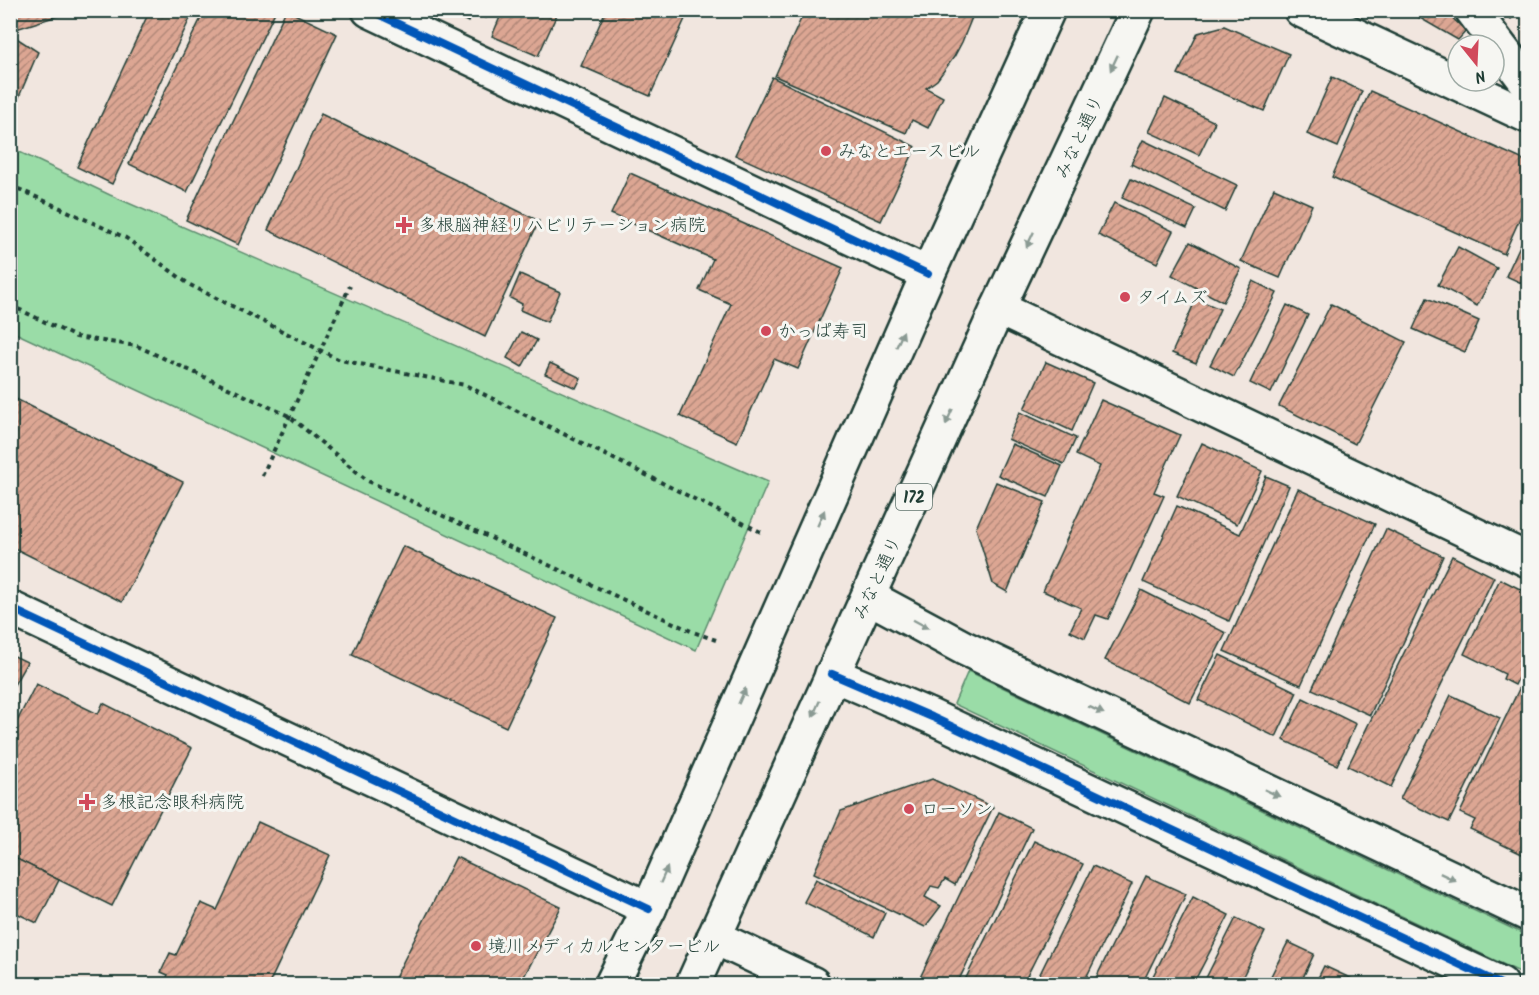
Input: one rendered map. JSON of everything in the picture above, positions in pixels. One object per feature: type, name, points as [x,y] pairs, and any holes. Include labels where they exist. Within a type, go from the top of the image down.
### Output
[{"type":"main road","points":[[369,10],[928,274]]},
{"type":"main road","points":[[612,984],[649,909],[928,274],[1048,10]]},
{"type":"main road","name":"みなと通り","points":[[693,984],[998,308],[1138,10]]},
{"type":"main road","points":[[1300,10],[1528,116]]},
{"type":"main road","points":[[1472,10],[1528,84]]},
{"type":"main road","points":[[998,308],[1528,560]]},
{"type":"main road","points":[[869,597],[964,648],[1528,914]]},
{"type":"main road","points":[[10,608],[649,909]]},
{"type":"main road","points":[[832,674],[932,717],[1501,984]]},
{"type":"main road","points":[[714,937],[813,984]]},
{"type":"path","points":[[10,185],[126,238],[190,285],[340,360],[465,385],[763,533]]},
{"type":"path","points":[[262,476],[350,286]]},
{"type":"path","points":[[10,305],[76,337],[137,346],[290,416],[368,481],[693,632],[716,640]]},
{"type":"green space","points":[[11,148],[110,195],[768,482],[696,650],[11,331]]},
{"type":"green space","points":[[968,671],[1528,936],[1528,976],[954,704]]},
{"type":"building","points":[[10,10],[76,10],[10,31]]},
{"type":"building","points":[[150,10],[194,10],[112,184],[77,167]]},
{"type":"building","points":[[205,10],[276,10],[187,192],[129,164]]},
{"type":"building","points":[[286,10],[337,34],[238,245],[186,220]]},
{"type":"building","points":[[445,10],[489,10],[486,18],[473,12],[468,22]]},
{"type":"building","points":[[503,10],[559,10],[538,56],[492,36]]},
{"type":"building","points":[[606,10],[689,10],[650,96],[581,66]]},
{"type":"building","points":[[805,10],[975,10],[954,57],[937,80],[926,88],[943,97],[928,128],[912,120],[906,133],[775,76]]},
{"type":"building","points":[[1406,10],[1444,10],[1466,31],[1464,33],[1446,33]]},
{"type":"building","points":[[1503,10],[1521,10],[1511,19]]},
{"type":"building","points":[[1224,26],[1289,54],[1264,111],[1178,74],[1198,33]]},
{"type":"building","points":[[15,37],[38,52],[10,118],[10,38]]},
{"type":"building","name":"みなとエースビル","points":[[772,77],[916,147],[881,221],[735,155]]},
{"type":"building","points":[[1332,77],[1362,91],[1338,147],[1307,134]]},
{"type":"building","points":[[1370,91],[1528,162],[1528,200],[1504,254],[1332,177]]},
{"type":"building","points":[[1165,98],[1215,122],[1199,155],[1149,132]]},
{"type":"building","name":"多根脳神経リハビリテーション病院","points":[[321,114],[539,221],[485,337],[268,230]]},
{"type":"building","points":[[1143,140],[1237,185],[1225,211],[1131,164]]},
{"type":"building","name":"かっぱ寿司","points":[[630,173],[843,268],[798,369],[774,359],[737,442],[680,416],[731,304],[699,290],[713,259],[611,214]]},
{"type":"building","points":[[1131,179],[1196,209],[1187,228],[1122,198]]},
{"type":"building","points":[[1274,188],[1312,205],[1280,278],[1241,261]]},
{"type":"building","points":[[1114,203],[1173,231],[1157,263],[1098,235]]},
{"type":"building","points":[[1528,228],[1528,286],[1506,276]]},
{"type":"building","points":[[1190,242],[1241,269],[1223,302],[1172,275]]},
{"type":"building","points":[[1458,247],[1497,268],[1477,306],[1438,285]]},
{"type":"building","points":[[520,274],[560,292],[547,322],[520,310],[522,304],[510,298]]},
{"type":"building","points":[[1253,281],[1277,293],[1234,377],[1210,365]]},
{"type":"building","points":[[1427,298],[1479,321],[1465,352],[1413,329]]},
{"type":"building","points":[[1196,299],[1220,309],[1196,363],[1172,353]]},
{"type":"building","points":[[1331,304],[1406,342],[1355,444],[1279,406]]},
{"type":"building","points":[[1287,305],[1308,315],[1271,393],[1250,383]]},
{"type":"building","points":[[521,332],[537,340],[522,367],[507,358]]},
{"type":"building","points":[[1046,362],[1093,383],[1072,431],[1024,409]]},
{"type":"building","points":[[550,363],[581,378],[576,388],[545,374]]},
{"type":"building","points":[[10,396],[183,482],[122,602],[10,546]]},
{"type":"building","points":[[1101,400],[1180,435],[1154,492],[1164,496],[1108,619],[1096,615],[1085,638],[1070,631],[1081,608],[1043,591],[1100,466],[1076,455]]},
{"type":"building","points":[[1020,412],[1076,438],[1064,464],[1008,439]]},
{"type":"building","points":[[1202,443],[1262,471],[1237,524],[1177,496]]},
{"type":"building","points":[[1012,444],[1062,466],[1048,497],[998,475]]},
{"type":"building","points":[[1266,476],[1289,486],[1229,621],[1143,582],[1177,506],[1240,534]]},
{"type":"building","points":[[996,482],[1045,502],[1007,592],[993,584],[976,528]]},
{"type":"building","points":[[1298,489],[1375,524],[1301,685],[1224,651]]},
{"type":"building","points":[[1386,529],[1443,556],[1370,715],[1312,689]]},
{"type":"building","points":[[403,546],[557,618],[506,727],[352,655]]},
{"type":"building","points":[[1452,556],[1494,577],[1391,787],[1348,766]]},
{"type":"building","points":[[1500,579],[1528,593],[1528,658],[1515,685],[1503,679],[1505,674],[1464,654]]},
{"type":"building","points":[[1141,590],[1226,633],[1190,703],[1105,660]]},
{"type":"building","points":[[10,654],[27,662],[10,692]]},
{"type":"building","points":[[1220,655],[1297,692],[1276,737],[1198,700]]},
{"type":"building","points":[[1528,670],[1528,857],[1470,829],[1475,820],[1460,813]]},
{"type":"building","name":"多根記念眼科病院","points":[[36,684],[98,714],[103,703],[192,748],[112,906],[10,856],[10,735]]},
{"type":"building","points":[[1451,695],[1500,718],[1449,822],[1400,799]]},
{"type":"building","points":[[1303,698],[1356,724],[1337,765],[1283,740]]},
{"type":"building","points":[[932,779],[993,807],[955,885],[945,879],[939,888],[931,886],[925,897],[941,906],[925,927],[814,873],[841,811]]},
{"type":"building","points":[[999,812],[1032,828],[957,984],[917,984]]},
{"type":"building","points":[[258,822],[330,855],[269,984],[164,984],[168,975],[161,972],[170,953],[176,955],[201,903],[217,910]]},
{"type":"building","points":[[1034,841],[1083,864],[1023,984],[963,984]]},
{"type":"building","points":[[11,856],[59,880],[37,923],[10,910]]},
{"type":"building","name":"境川メディカルセンタービル","points":[[456,857],[561,907],[520,984],[392,984]]},
{"type":"building","points":[[1093,866],[1132,884],[1083,984],[1035,984]]},
{"type":"building","points":[[1146,876],[1186,894],[1142,984],[1093,984]]},
{"type":"building","points":[[816,879],[885,913],[874,937],[804,902]]},
{"type":"building","points":[[1193,897],[1229,915],[1193,984],[1149,984]]},
{"type":"building","points":[[1236,918],[1265,932],[1239,984],[1203,984]]},
{"type":"building","points":[[1288,942],[1314,954],[1300,984],[1267,984]]},
{"type":"building","points":[[1324,966],[1363,984],[1315,984]]},
{"type":"cycle path","points":[[369,10],[928,274]]},
{"type":"cycle path","points":[[10,608],[649,909]]},
{"type":"cycle path","points":[[832,674],[932,717],[1501,984]]},
{"type":"place","name":"みなとエースビル","points":[[826,151]]},
{"type":"place","name":"多根脳神経リハビリテーション病院","points":[[404,225]]},
{"type":"place","name":"タイムズ","points":[[1125,297]]},
{"type":"place","name":"かっぱ寿司","points":[[766,331]]},
{"type":"place","name":"多根記念眼科病院","points":[[87,802]]},
{"type":"place","name":"ローソン","points":[[909,809]]},
{"type":"place","name":"境川メディカルセンタービル","points":[[476,946]]}]
